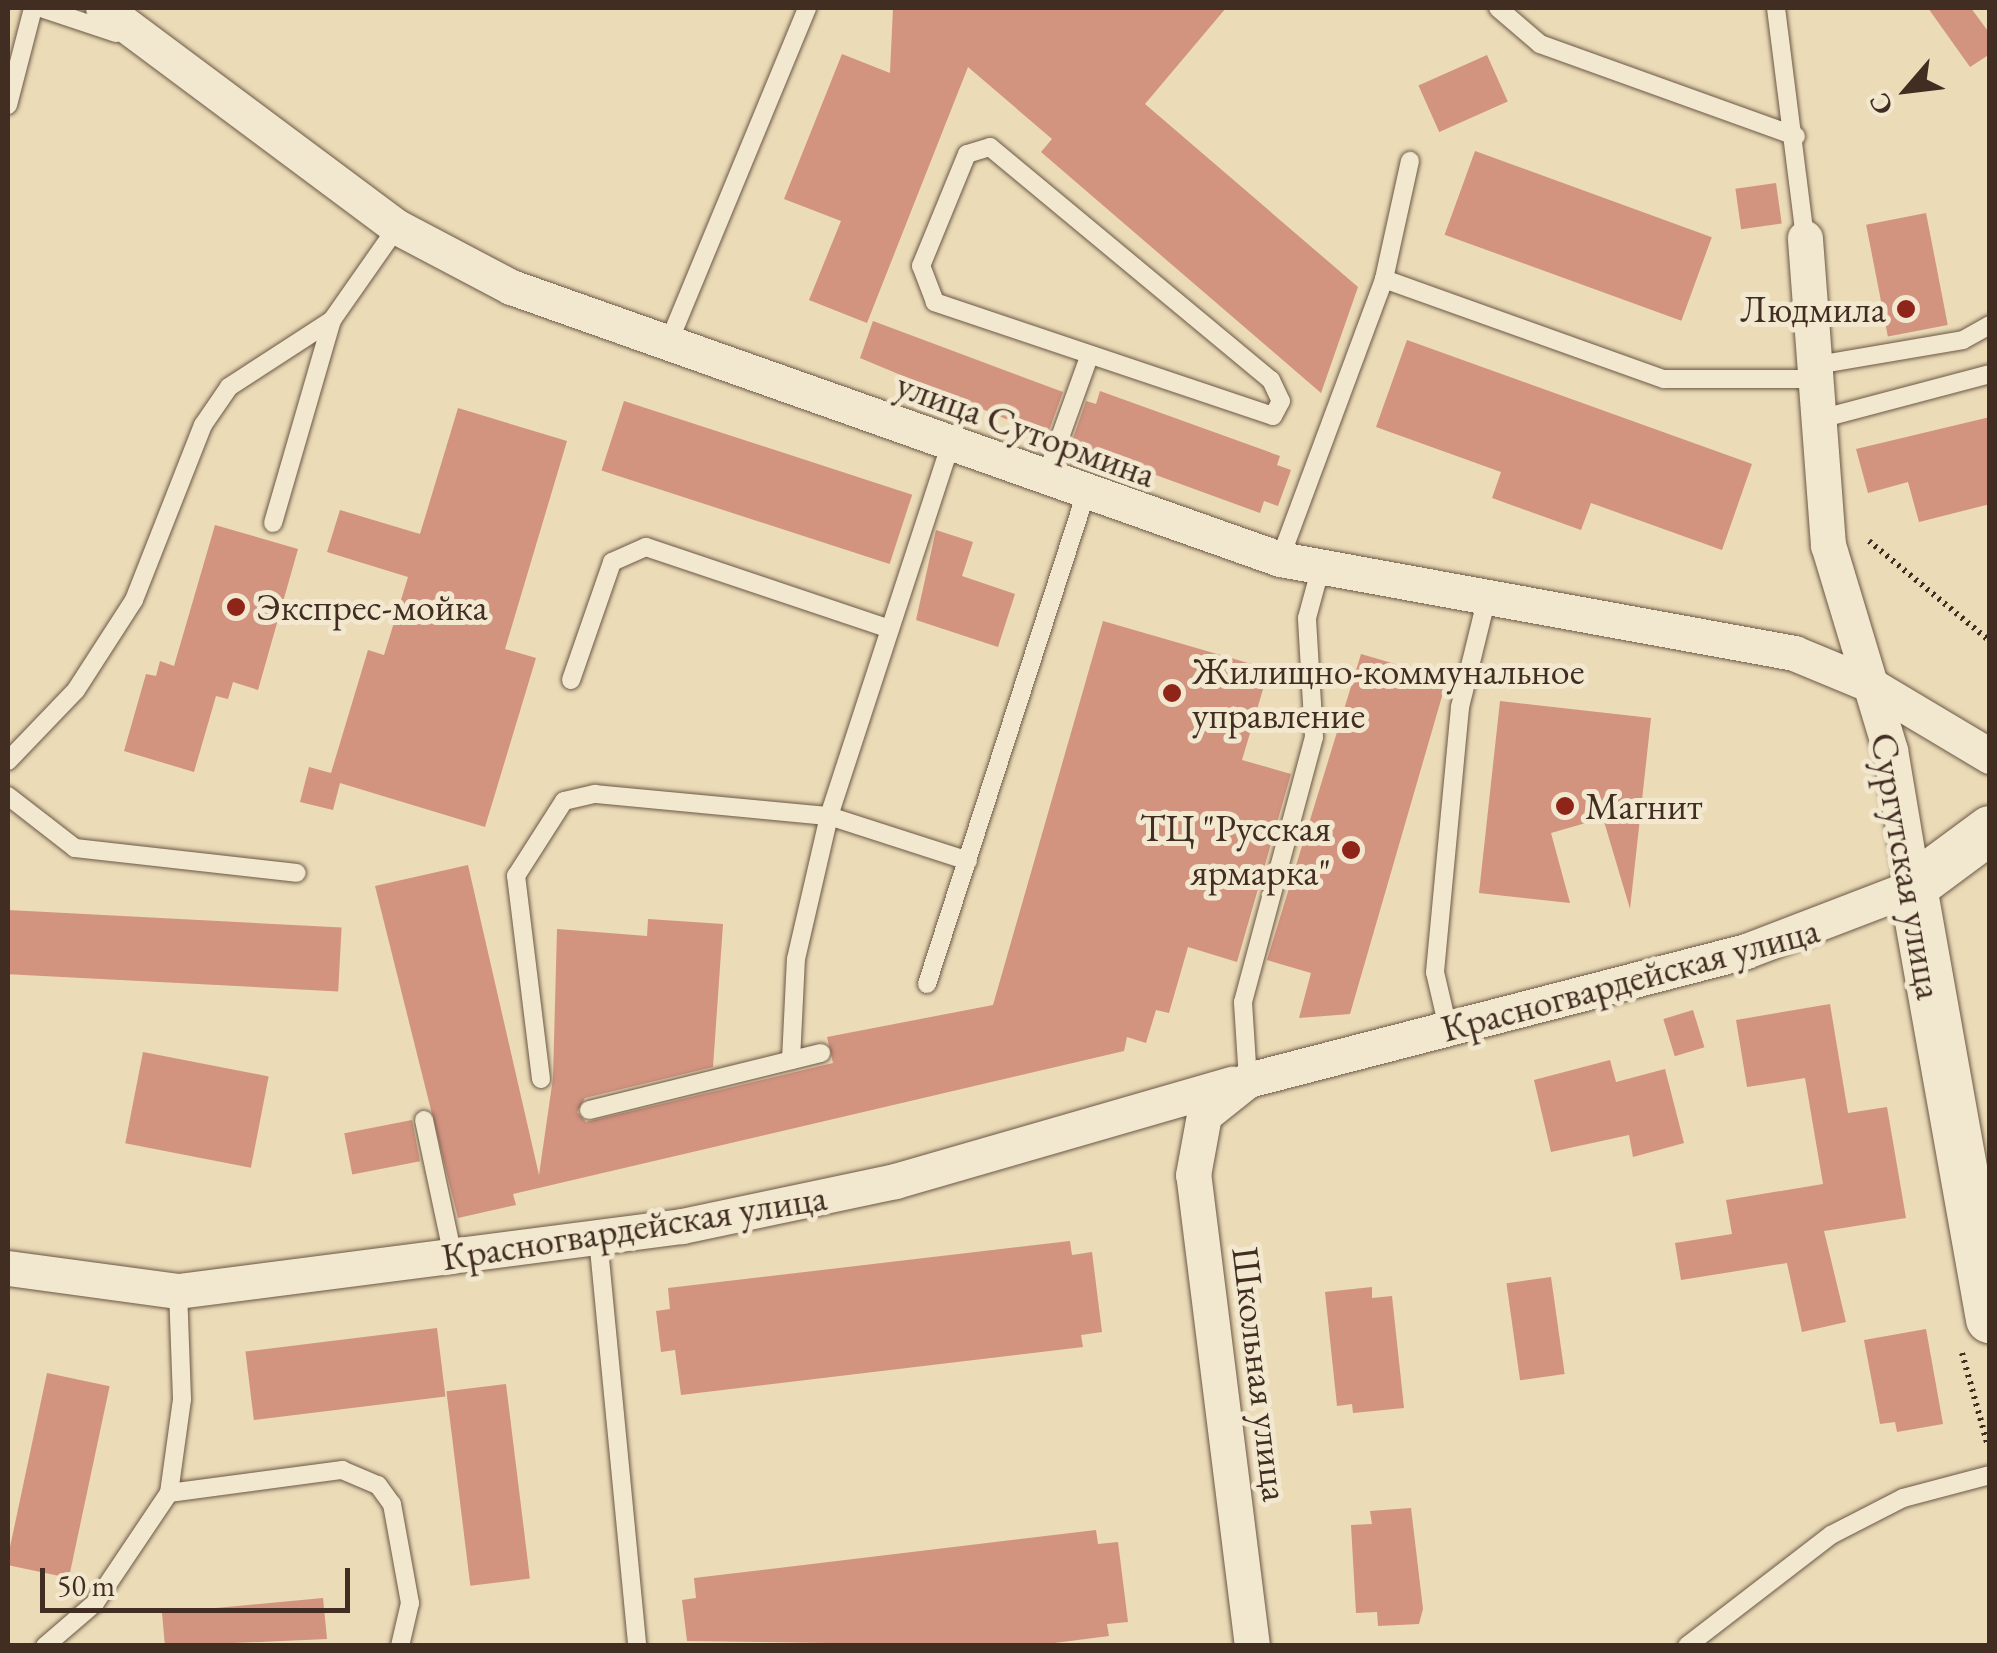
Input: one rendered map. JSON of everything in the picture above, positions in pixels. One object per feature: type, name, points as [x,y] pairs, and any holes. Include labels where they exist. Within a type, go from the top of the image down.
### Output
[{"type":"street","name":"улица Сутормина","points":[[103,8],[397,227],[511,288],[1044,482],[1280,559],[1486,601],[1794,653],[1869,684],[1990,756]]},
{"type":"street","name":"Сургутская улица","points":[[1804,238],[1814,420],[1828,545],[1901,793],[1913,886],[1990,1319]]},
{"type":"street","name":"Красногвардейская улица","points":[[8,1268],[178,1291],[598,1238],[895,1181],[1248,1080],[1818,930],[1913,886],[1990,830]]},
{"type":"street","name":"Красногвардейская улица","points":[[1204,1115],[1248,1080]]},
{"type":"street","name":"Школьная улица","points":[[1204,1115],[1194,1176],[1252,1646]]},
{"type":"lane","points":[[8,105],[33,8]]},
{"type":"lane","points":[[41,8],[166,54]]},
{"type":"lane","points":[[668,344],[807,8]]},
{"type":"lane","points":[[1498,8],[1540,44],[1796,136]]},
{"type":"lane","points":[[1776,8],[1796,136],[1804,238]]},
{"type":"lane","points":[[1001,151],[1271,380],[1281,401],[1258,418],[1088,357],[926,291],[922,266],[966,154],[1001,151]]},
{"type":"lane","points":[[1280,559],[1384,279],[1410,161]]},
{"type":"lane","points":[[272,523],[332,320],[397,227]]},
{"type":"lane","points":[[1384,279],[1664,379],[1811,372],[1963,340],[1990,325]]},
{"type":"lane","points":[[8,761],[76,690],[134,600],[203,425],[229,387],[332,320]]},
{"type":"lane","points":[[1044,482],[1088,357]]},
{"type":"lane","points":[[1814,420],[1990,374]]},
{"type":"lane","points":[[791,1060],[796,959],[829,816],[950,448]]},
{"type":"lane","points":[[927,984],[1084,496]]},
{"type":"lane","points":[[571,680],[612,562],[646,546],[890,629]]},
{"type":"lane","points":[[1248,1080],[1243,1002],[1314,738],[1307,618],[1320,570]]},
{"type":"lane","points":[[1448,1028],[1435,972],[1460,706],[1486,601]]},
{"type":"lane","points":[[541,1079],[514,895],[552,811],[596,794],[829,816],[968,861]]},
{"type":"lane","points":[[8,796],[74,848],[297,874]]},
{"type":"lane","points":[[588,1110],[821,1053]]},
{"type":"lane","points":[[424,1120],[453,1256]]},
{"type":"lane","points":[[598,1238],[637,1646]]},
{"type":"lane","points":[[44,1646],[95,1603],[169,1493],[182,1399],[178,1291]]},
{"type":"lane","points":[[169,1493],[342,1470],[378,1485],[392,1504],[410,1603],[400,1646]]},
{"type":"lane","points":[[1687,1646],[1830,1535],[1903,1498],[1990,1476]]},
{"type":"path","points":[[1862,530],[1990,641]]},
{"type":"building","points":[[893,8],[1226,8],[1145,104],[1358,287],[1321,393],[1041,152],[1052,139],[968,67],[867,323],[809,300],[841,221],[784,199],[842,54],[890,73]]},
{"type":"building","points":[[1928,8],[1971,8],[1990,34],[1990,54],[1970,67]]},
{"type":"building","points":[[1487,55],[1508,102],[1439,132],[1418,86]]},
{"type":"building","points":[[1475,151],[1712,237],[1681,321],[1445,235]]},
{"type":"building","points":[[1776,183],[1782,224],[1741,229],[1735,189]]},
{"type":"building","points":[[1926,213],[1948,325],[1888,337],[1866,225]]},
{"type":"building","points":[[873,321],[1063,392],[1047,436],[860,358]]},
{"type":"building","points":[[1407,340],[1752,464],[1722,550],[1591,503],[1581,530],[1492,498],[1501,472],[1376,427]]},
{"type":"building","points":[[1100,391],[1280,456],[1277,465],[1291,470],[1278,506],[1264,501],[1260,513],[1071,444],[1086,401],[1096,404]]},
{"type":"building","points":[[624,401],[912,495],[890,564],[601,470]]},
{"type":"building","points":[[458,408],[567,441],[505,649],[536,658],[485,827],[340,783],[333,810],[300,802],[309,767],[331,773],[368,650],[384,655],[408,577],[327,552],[340,510],[420,534]]},
{"type":"building","points":[[1990,417],[1990,504],[1919,522],[1908,482],[1868,493],[1856,449]]},
{"type":"building","name":"Экспрес-мойка","points":[[215,525],[298,549],[258,690],[233,682],[228,699],[216,696],[194,772],[124,751],[146,674],[156,676],[160,661],[174,666]]},
{"type":"building","points":[[936,530],[973,542],[962,576],[1015,594],[998,647],[916,620]]},
{"type":"building","points":[[1103,621],[1269,669],[1242,760],[1291,774],[1237,962],[1188,947],[1169,1013],[1156,1010],[1146,1043],[1127,1037],[1124,1051],[513,1194],[516,1205],[458,1218],[375,886],[468,865],[539,1175],[553,1078],[557,929],[647,936],[648,919],[723,924],[713,1067],[585,1098],[577,1112],[586,1122],[833,1063],[827,1037],[993,1005]]},
{"type":"building","name":"ТЦ \"Русская ярмарка\"","points":[[1361,654],[1447,679],[1350,1014],[1299,1018],[1311,973],[1267,960]]},
{"type":"building","name":"Магнит","points":[[1500,701],[1651,718],[1630,909],[1603,818],[1551,833],[1570,903],[1479,893]]},
{"type":"building","points":[[8,910],[342,927],[338,991],[8,974]]},
{"type":"building","points":[[1830,1004],[1848,1113],[1887,1107],[1906,1218],[1824,1231],[1846,1322],[1802,1332],[1787,1263],[1681,1280],[1675,1243],[1732,1234],[1726,1200],[1823,1184],[1805,1078],[1747,1087],[1736,1020]]},
{"type":"building","points":[[1693,1010],[1704,1047],[1675,1056],[1663,1019]]},
{"type":"building","points":[[143,1052],[269,1076],[251,1168],[125,1143]]},
{"type":"building","points":[[1610,1060],[1616,1082],[1665,1069],[1684,1143],[1633,1157],[1629,1135],[1551,1152],[1534,1080]]},
{"type":"building","points":[[412,1120],[420,1161],[352,1174],[344,1133]]},
{"type":"building","points":[[1070,1241],[1072,1255],[1092,1252],[1102,1332],[1081,1335],[1083,1347],[681,1395],[675,1350],[661,1352],[656,1311],[670,1309],[668,1288]]},
{"type":"building","points":[[1551,1277],[1565,1374],[1520,1380],[1506,1283]]},
{"type":"building","points":[[1372,1287],[1372,1298],[1392,1296],[1404,1408],[1353,1413],[1352,1404],[1337,1406],[1325,1292]]},
{"type":"building","points":[[437,1328],[445,1396],[254,1420],[245,1352]]},
{"type":"building","points":[[1926,1329],[1943,1424],[1897,1432],[1895,1422],[1880,1424],[1864,1340]]},
{"type":"building","points":[[47,1373],[110,1386],[69,1578],[8,1565]]},
{"type":"building","points":[[506,1384],[530,1579],[470,1586],[446,1391]]},
{"type":"building","points":[[1411,1508],[1423,1609],[1419,1624],[1378,1626],[1377,1612],[1356,1613],[1351,1525],[1372,1524],[1370,1511]]},
{"type":"building","points":[[1096,1530],[1098,1544],[1118,1542],[1128,1622],[1107,1624],[1109,1636],[1031,1646],[687,1641],[682,1600],[696,1598],[694,1578]]},
{"type":"building","points":[[323,1598],[327,1639],[165,1646],[162,1613]]},
{"type":"place","name":"Людмила","points":[[1906,309]]},
{"type":"place","name":"Экспрес-мойка","points":[[236,607]]},
{"type":"place","name":"Жилищно-коммунальное управление","points":[[1172,693]]},
{"type":"place","name":"Магнит","points":[[1565,806]]},
{"type":"place","name":"ТЦ \"Русская ярмарка\"","points":[[1351,850]]}]
